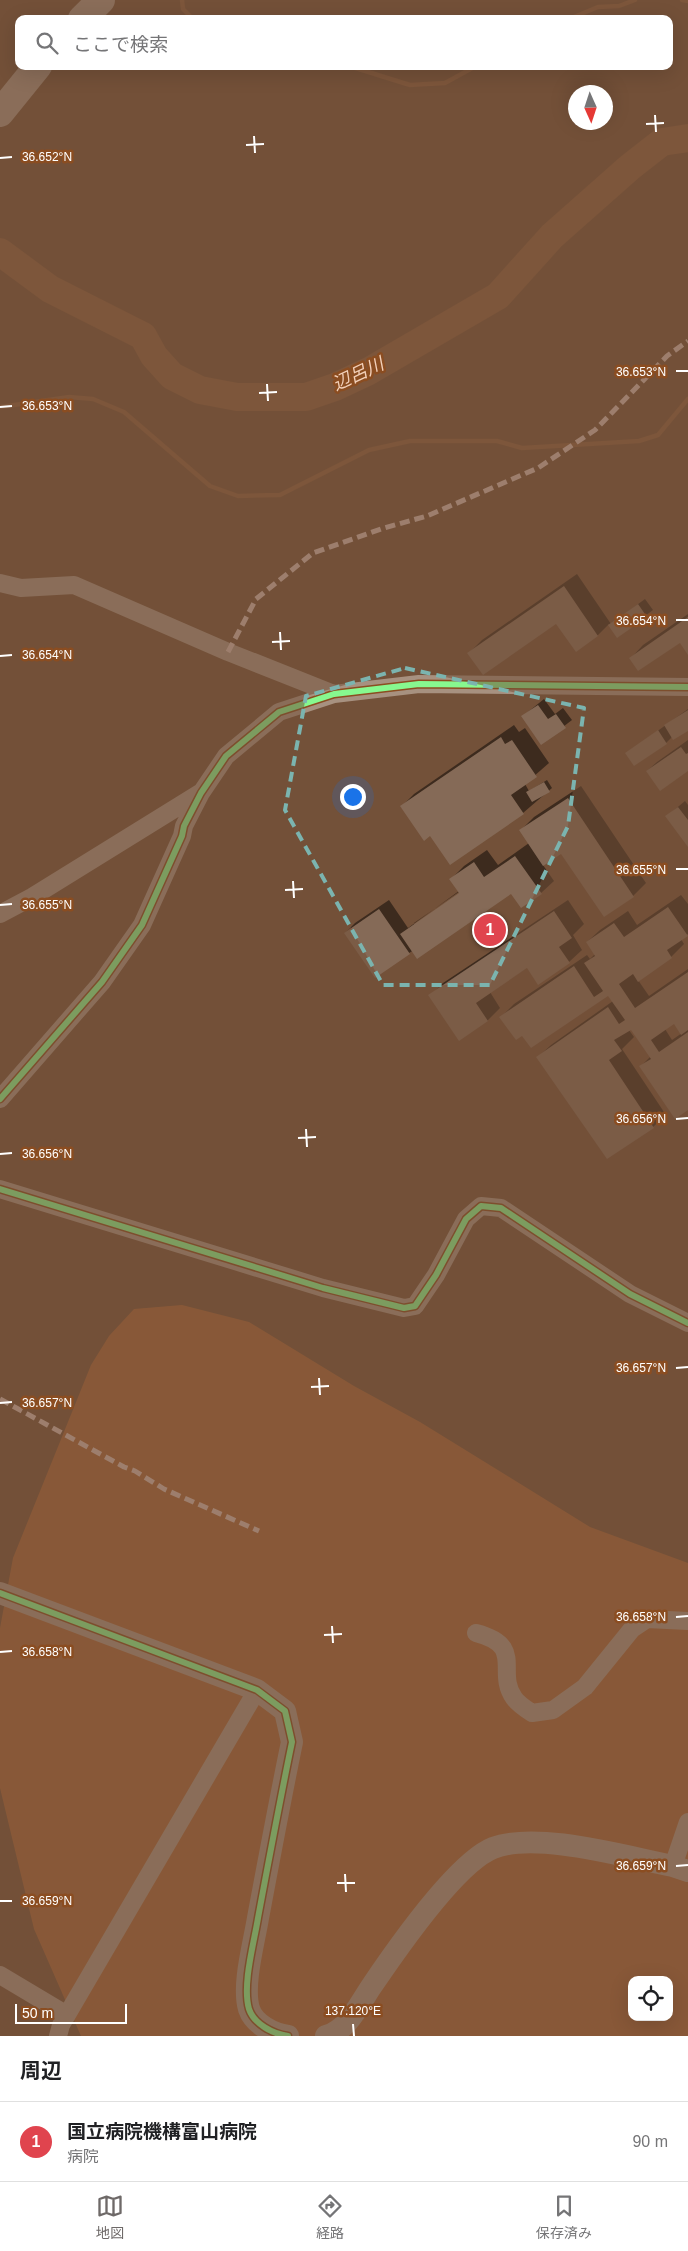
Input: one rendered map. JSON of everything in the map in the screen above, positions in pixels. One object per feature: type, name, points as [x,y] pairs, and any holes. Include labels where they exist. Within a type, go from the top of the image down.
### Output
[{"type":"highway","points":[[86,15],[101,0]]},
{"type":"highway","points":[[0,112],[35,70]]},
{"type":"street","points":[[0,583],[21,588],[74,585],[228,652],[334,694]]},
{"type":"street","points":[[0,1099],[102,982],[142,925],[200,793],[226,756],[279,712],[334,694],[419,684],[688,687]]},
{"type":"street","points":[[0,914],[32,897],[200,793]]},
{"type":"street","points":[[0,1189],[323,1288],[404,1308],[415,1306],[436,1275],[466,1219],[481,1206],[501,1208],[630,1294],[688,1323]]},
{"type":"street","points":[[0,1593],[257,1690],[285,1711],[292,1742],[252,1952],[247,1992],[249,2010],[260,2024],[278,2035],[288,2036]]},
{"type":"street","points":[[476,1633],[491,1637],[506,1653],[510,1690],[514,1699],[532,1713],[553,1710],[585,1687],[632,1629],[647,1619],[688,1621]]},
{"type":"street","points":[[58,2036],[67,2015],[257,1690]]},
{"type":"street","points":[[326,2036],[336,2034],[352,2015],[404,1938],[466,1867],[492,1848],[521,1842],[564,1845],[680,1869],[688,1822]]},
{"type":"street","points":[[0,1975],[67,2015]]},
{"type":"highlighted area","points":[[405,668],[584,708],[568,826],[490,985],[383,985],[285,810],[306,696]]},
{"type":"shaded area","points":[[182,1305],[249,1322],[354,1386],[420,1422],[590,1527],[688,1563],[688,2036],[81,2036],[34,1929],[0,1788],[0,1628],[13,1558],[91,1365],[109,1336],[134,1309]]},
{"type":"building","points":[[564,586],[598,636],[576,652],[556,624],[483,675],[467,653]]},
{"type":"building","points":[[638,604],[647,617],[617,638],[608,625]]},
{"type":"building","points":[[688,617],[688,655],[680,643],[638,671],[629,658]]},
{"type":"building","points":[[538,705],[548,719],[556,714],[566,728],[541,745],[521,716]]},
{"type":"building","points":[[688,710],[688,731],[673,740],[664,725]]},
{"type":"building","points":[[658,730],[667,744],[634,766],[625,753]]},
{"type":"building","points":[[501,737],[505,744],[512,740],[537,777],[511,795],[524,814],[450,865],[430,836],[424,841],[400,806]]},
{"type":"building","points":[[681,747],[686,754],[688,753],[688,771],[660,791],[646,771]]},
{"type":"building","points":[[544,782],[550,792],[532,802],[526,792]]},
{"type":"building","points":[[568,798],[634,897],[604,917],[561,854],[543,866],[519,830]]},
{"type":"building","points":[[678,807],[688,820],[688,847],[665,816]]},
{"type":"building","points":[[515,856],[542,894],[521,908],[511,894],[417,959],[400,934],[459,893],[449,879],[474,862],[484,877]]},
{"type":"building","points":[[668,907],[688,936],[667,950],[672,958],[638,982],[633,974],[619,984],[635,1008],[688,972],[688,1030],[681,1035],[674,1024],[651,1040],[659,1052],[688,1032],[688,1110],[675,1119],[639,1066],[651,1059],[631,1030],[614,1040],[622,1051],[609,1060],[654,1128],[607,1159],[536,1057],[608,1007],[619,1024],[625,1020],[608,996],[531,1048],[522,1036],[516,1040],[499,1017],[574,966],[594,997],[603,991],[584,963],[595,956],[586,942],[614,923],[624,937]]},
{"type":"building","points":[[379,909],[410,954],[375,978],[344,933]]},
{"type":"building","points":[[554,911],[572,938],[559,947],[570,963],[538,985],[527,968],[476,1003],[488,1021],[459,1041],[428,995]]},
{"type":"waterway","points":[[182,0],[183,9],[189,15]]},
{"type":"waterway","points":[[579,15],[598,7],[619,6],[635,0]]},
{"type":"waterway","points":[[682,0],[688,1]]},
{"type":"waterway","points":[[362,70],[410,85],[445,83],[469,70]]},
{"type":"waterway","name":"辺呂川","points":[[0,252],[50,289],[143,336],[154,356],[172,376],[200,390],[237,397],[306,397],[335,387],[369,371],[498,296],[552,236],[630,167],[662,142],[688,138]]},
{"type":"waterway","points":[[0,407],[69,397],[93,399],[124,412],[210,486],[238,496],[280,495],[369,450],[410,441],[497,441],[522,448],[639,441],[658,435],[688,399]]},
{"type":"marked path","points":[[228,652],[256,599],[313,553],[384,528],[427,516],[538,468],[595,430],[667,356],[688,341]]},
{"type":"marked path","points":[[0,1399],[124,1467],[135,1471],[164,1489],[259,1531]]},
{"type":"cycle path","points":[[0,1099],[102,982],[142,925],[182,836],[184,826],[201,793],[226,756],[279,712],[334,694],[419,684],[688,687]]},
{"type":"cycle path","points":[[0,1189],[323,1288],[404,1308],[415,1306],[436,1275],[466,1219],[481,1206],[501,1208],[630,1294],[688,1323]]},
{"type":"cycle path","points":[[0,1593],[257,1690],[285,1711],[292,1742],[252,1951],[247,1999],[251,2014],[260,2024],[270,2031],[288,2036]]},
{"type":"place","name":"国立病院機構富山病院","points":[[490,930]]}]
